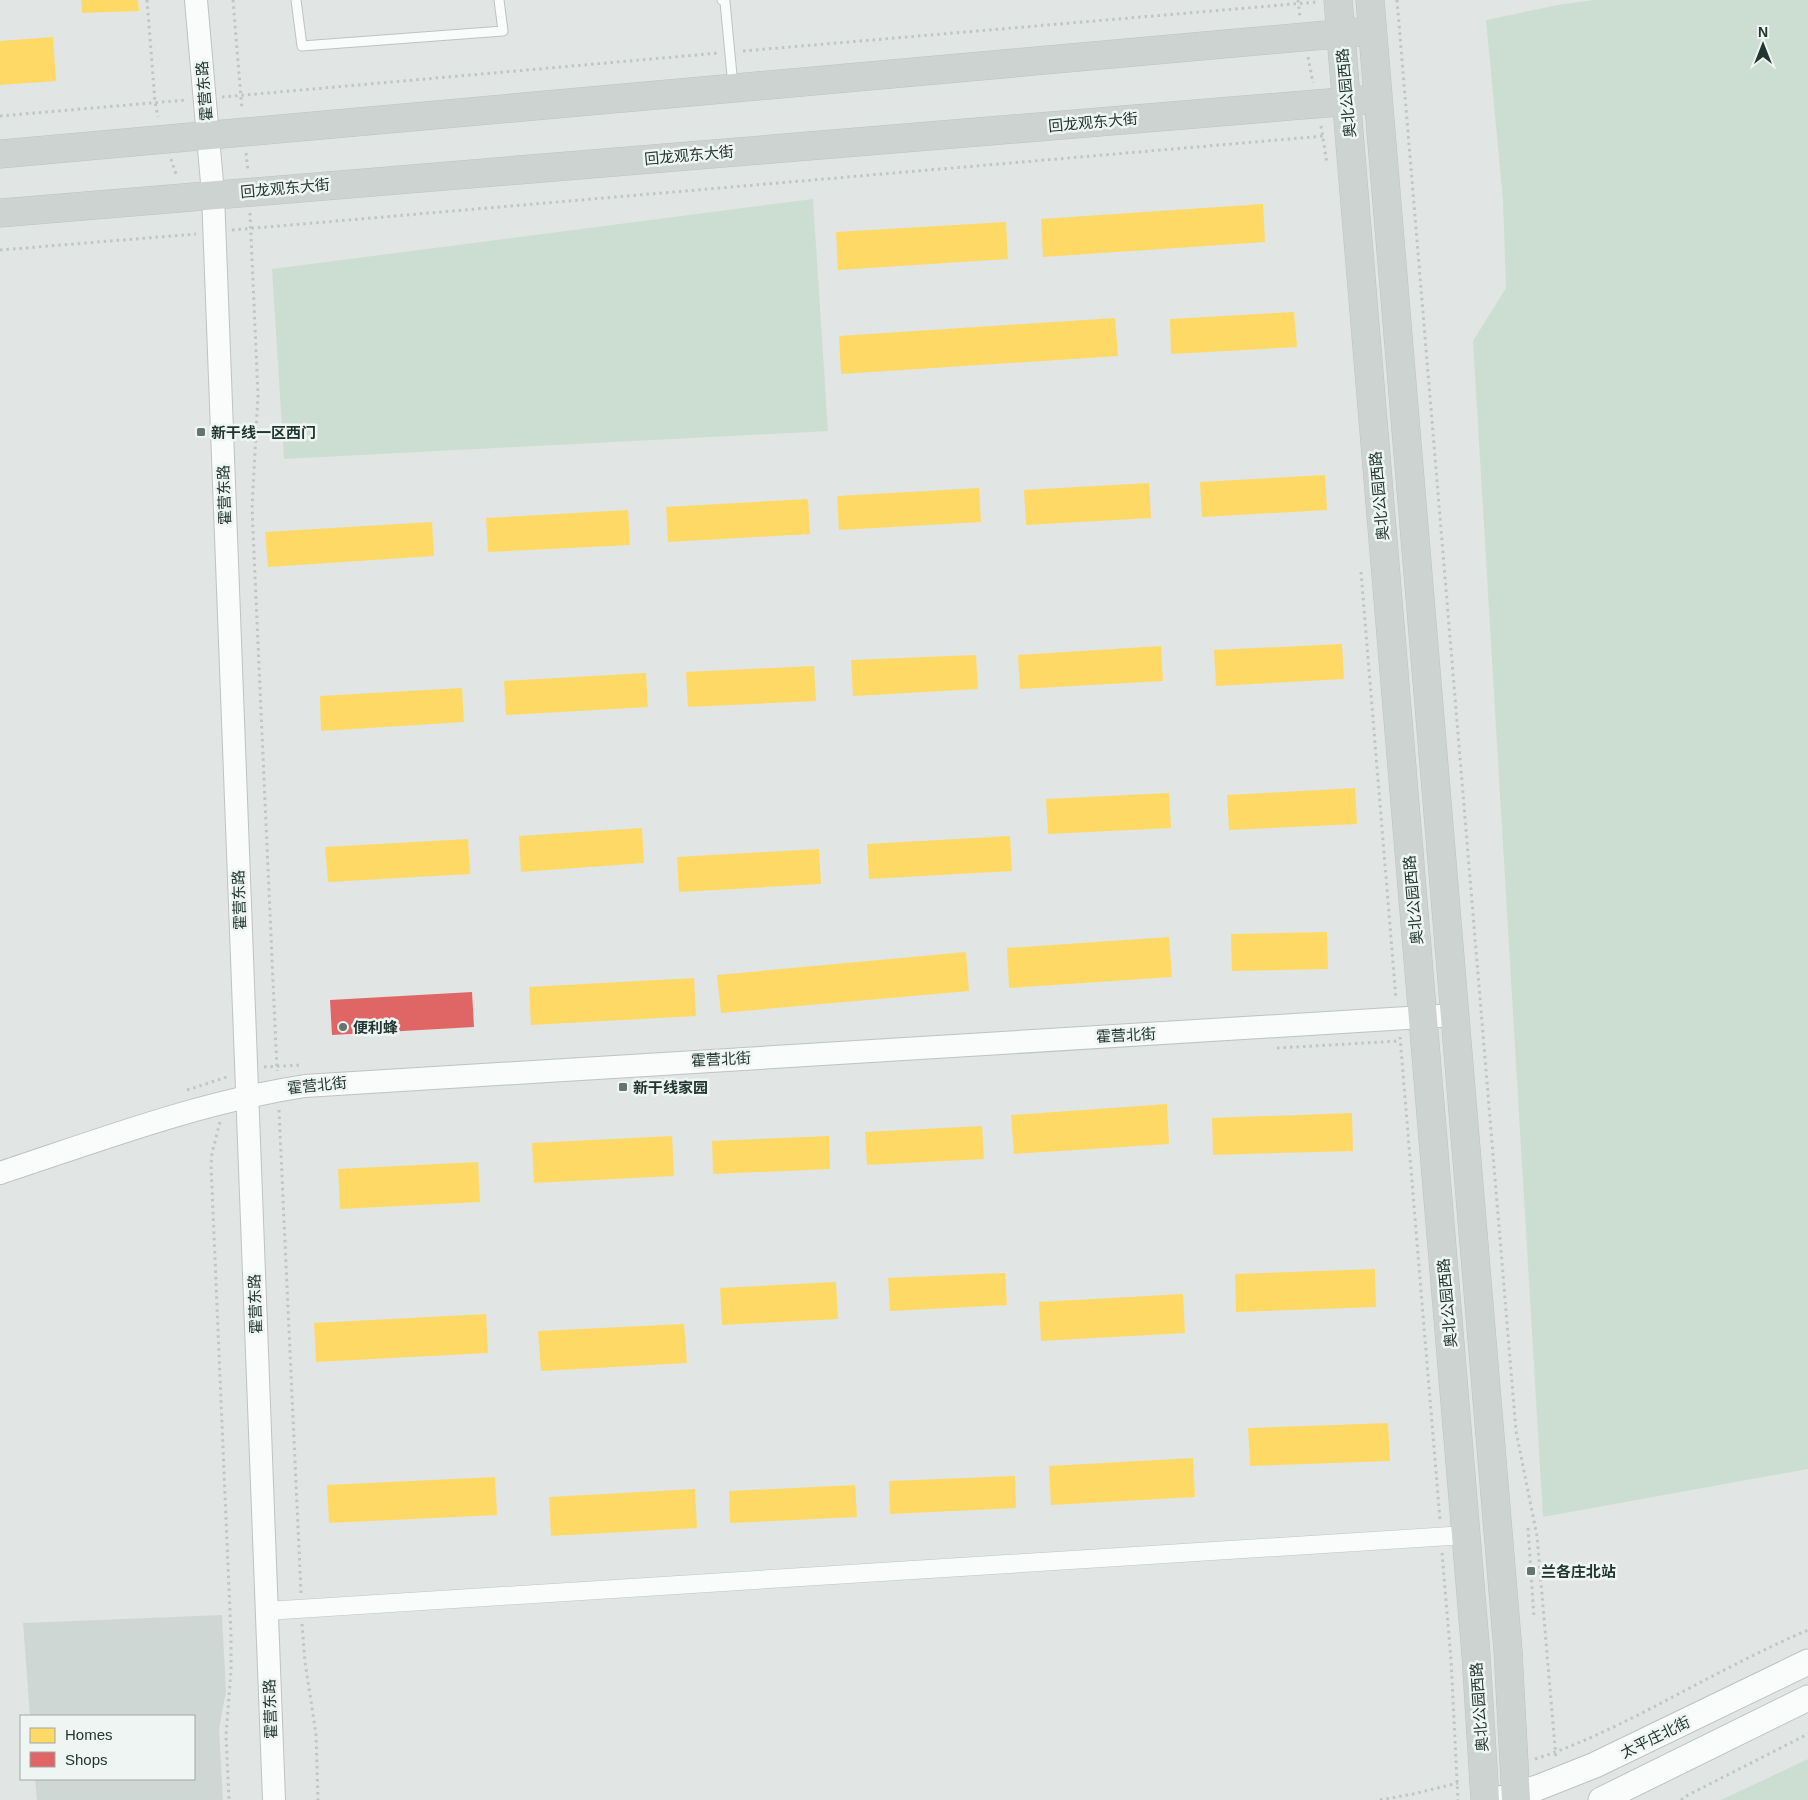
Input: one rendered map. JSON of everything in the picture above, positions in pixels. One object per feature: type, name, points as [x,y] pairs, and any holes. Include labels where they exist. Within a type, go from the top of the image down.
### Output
[{"type":"main road","name":"奥北公园西路","points":[[1370,0],[1378,98],[1394,130],[1455,1016],[1508,1651],[1510,1798]]},
{"type":"main road","name":"奥北公园西路","points":[[1328,1],[1341,33],[1423,1017],[1454,1536],[1476,1655],[1485,1800]]},
{"type":"main road","points":[[0,154],[1373,30]]},
{"type":"main road","name":"回龙观东大街","points":[[0,213],[1378,98]]},
{"type":"main road","name":"太平庄北街","points":[[1510,1798],[1601,1763],[1808,1662]]},
{"type":"main road","points":[[1601,1800],[1808,1698]]},
{"type":"street","name":"霍营东路","points":[[196,0],[212,194],[274,1800]]},
{"type":"street","name":"霍营北街","points":[[0,1173],[194,1110],[247,1096],[330,1083],[1455,1016]]},
{"type":"street","points":[[266,1611],[1454,1536]]},
{"type":"lane","points":[[296,0],[302,46],[503,31],[499,0]]},
{"type":"lane","points":[[722,0],[725,2],[734,88]]},
{"type":"path","points":[[147,0],[155,102],[159,123],[197,242]]},
{"type":"path","points":[[233,0],[250,192],[258,395],[252,508],[276,1038]]},
{"type":"path","points":[[1397,0],[1394,130],[1516,1431],[1537,1536],[1552,1719]]},
{"type":"path","points":[[299,90],[1328,1]]},
{"type":"path","points":[[0,116],[108,106]]},
{"type":"path","points":[[311,224],[1349,134]]},
{"type":"path","points":[[0,250],[122,240]]},
{"type":"path","points":[[1361,571],[1394,964]]},
{"type":"path","points":[[1402,1068],[1454,1536],[1451,1660],[1458,1800]]},
{"type":"path","points":[[280,1139],[305,1662],[316,1734],[318,1800]]},
{"type":"path","points":[[212,1153],[231,1636],[231,1670],[226,1735],[229,1800]]},
{"type":"path","points":[[1528,1528],[1535,1596],[1534,1618]]},
{"type":"path","points":[[1592,1738],[1808,1630]]},
{"type":"path","points":[[1681,1800],[1808,1734]]},
{"type":"path","points":[[1380,1800],[1432,1790]]},
{"type":"shaded area","points":[[222,1615],[226,1692],[219,1729],[223,1800],[37,1800],[35,1780],[195,1780],[195,1715],[30,1715],[23,1623]]},
{"type":"green space","points":[[1593,0],[1808,0],[1808,1469],[1543,1517],[1473,341],[1506,288],[1503,200],[1486,20],[1558,5]]},
{"type":"green space","points":[[813,199],[828,431],[284,459],[272,269]]},
{"type":"green space","points":[[1808,1759],[1808,1800],[1721,1800]]},
{"type":"building: Homes","points":[[81,0],[138,0],[139,11],[82,13]]},
{"type":"building: Homes","points":[[53,37],[56,81],[0,85],[0,41]]},
{"type":"building: Homes","points":[[1263,204],[1265,242],[1043,257],[1041,219]]},
{"type":"building: Homes","points":[[1006,222],[1008,259],[838,270],[836,232]]},
{"type":"building: Homes","points":[[1294,312],[1297,347],[1171,354],[1170,319]]},
{"type":"building: Homes","points":[[1115,318],[1118,356],[841,374],[839,336]]},
{"type":"building: Homes","points":[[1325,475],[1327,510],[1202,517],[1200,482]]},
{"type":"building: Homes","points":[[1149,483],[1151,518],[1026,525],[1024,490]]},
{"type":"building: Homes","points":[[979,488],[981,522],[839,530],[837,496]]},
{"type":"building: Homes","points":[[808,499],[810,534],[668,542],[666,507]]},
{"type":"building: Homes","points":[[628,510],[630,545],[488,552],[486,518]]},
{"type":"building: Homes","points":[[432,522],[434,556],[268,567],[265,532]]},
{"type":"building: Homes","points":[[1342,644],[1344,679],[1216,686],[1214,650]]},
{"type":"building: Homes","points":[[1161,646],[1163,681],[1020,689],[1018,655]]},
{"type":"building: Homes","points":[[976,655],[978,689],[853,696],[851,660]]},
{"type":"building: Homes","points":[[814,666],[816,701],[688,707],[686,672]]},
{"type":"building: Homes","points":[[646,673],[648,707],[506,715],[504,681]]},
{"type":"building: Homes","points":[[462,688],[464,722],[321,731],[320,696]]},
{"type":"building: Homes","points":[[1355,788],[1357,824],[1229,830],[1227,795]]},
{"type":"building: Homes","points":[[1169,793],[1171,828],[1048,834],[1046,799]]},
{"type":"building: Homes","points":[[642,828],[644,863],[521,872],[519,836]]},
{"type":"building: Homes","points":[[1010,836],[1012,871],[869,879],[867,844]]},
{"type":"building: Homes","points":[[468,839],[470,874],[328,882],[325,847]]},
{"type":"building: Homes","points":[[819,849],[821,884],[679,892],[677,857]]},
{"type":"building: Homes","points":[[1327,932],[1328,969],[1232,971],[1231,934]]},
{"type":"building: Homes","points":[[1169,937],[1172,977],[1009,988],[1007,948]]},
{"type":"building: Homes","points":[[966,952],[969,991],[721,1013],[717,975]]},
{"type":"building: Homes","points":[[694,978],[696,1016],[531,1025],[529,987]]},
{"type":"building: Homes","points":[[1167,1104],[1169,1144],[1014,1154],[1011,1115]]},
{"type":"building: Homes","points":[[1352,1113],[1353,1151],[1213,1155],[1212,1118]]},
{"type":"building: Homes","points":[[982,1126],[984,1159],[867,1165],[865,1132]]},
{"type":"building: Homes","points":[[672,1136],[674,1176],[534,1183],[532,1143]]},
{"type":"building: Homes","points":[[829,1136],[830,1169],[713,1174],[712,1141]]},
{"type":"building: Homes","points":[[478,1162],[480,1202],[340,1209],[338,1169]]},
{"type":"building: Homes","points":[[1375,1269],[1376,1307],[1236,1312],[1235,1274]]},
{"type":"building: Homes","points":[[1005,1273],[1007,1305],[890,1311],[888,1278]]},
{"type":"building: Homes","points":[[836,1282],[838,1319],[722,1325],[720,1288]]},
{"type":"building: Homes","points":[[1183,1294],[1185,1333],[1041,1341],[1039,1302]]},
{"type":"building: Homes","points":[[486,1314],[488,1353],[316,1362],[314,1323]]},
{"type":"building: Homes","points":[[684,1324],[687,1363],[541,1371],[538,1331]]},
{"type":"building: Homes","points":[[1388,1423],[1390,1461],[1250,1466],[1248,1428]]},
{"type":"building: Homes","points":[[1193,1458],[1195,1497],[1051,1505],[1049,1466]]},
{"type":"building: Homes","points":[[1015,1476],[1016,1508],[890,1514],[889,1481]]},
{"type":"building: Homes","points":[[495,1477],[497,1515],[329,1523],[327,1485]]},
{"type":"building: Homes","points":[[855,1485],[857,1517],[730,1523],[729,1491]]},
{"type":"building: Homes","points":[[695,1489],[697,1528],[551,1536],[549,1497]]},
{"type":"building: Shops","points":[[472,992],[474,1027],[332,1035],[330,1000]]},
{"type":"place","name":"新干线一区西门","points":[[201,432]]},
{"type":"place","name":"便利蜂","points":[[343,1027]]},
{"type":"place","name":"新干线家园","points":[[623,1087]]},
{"type":"place","name":"兰各庄北站","points":[[1531,1571]]}]
